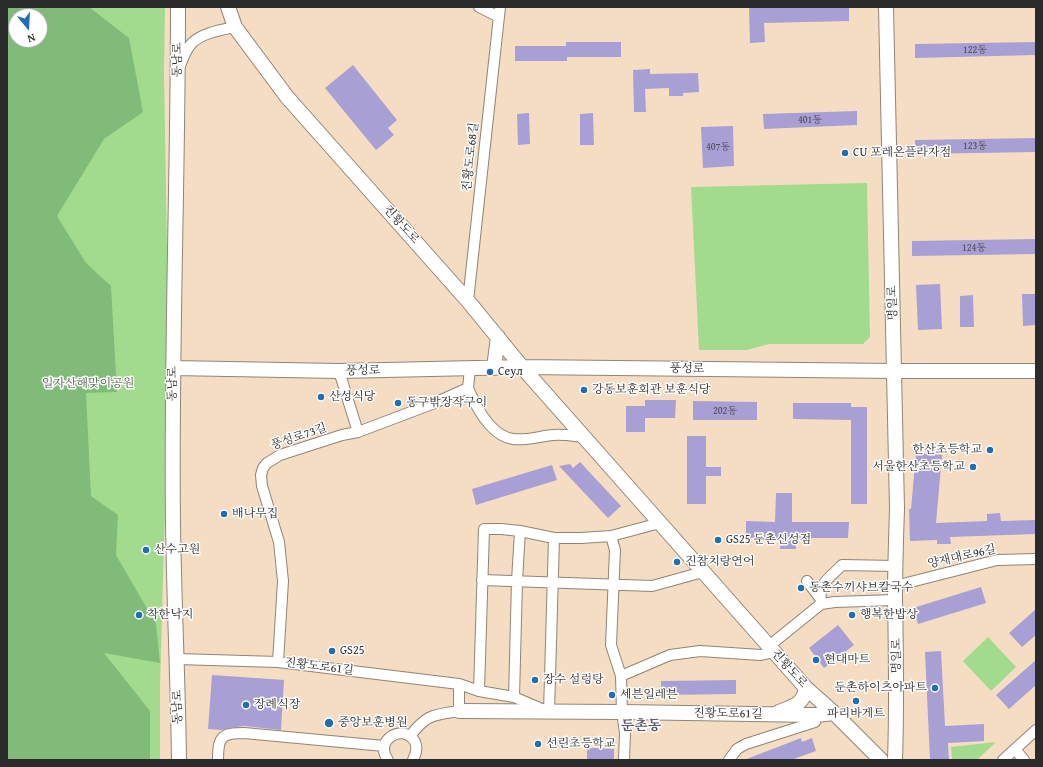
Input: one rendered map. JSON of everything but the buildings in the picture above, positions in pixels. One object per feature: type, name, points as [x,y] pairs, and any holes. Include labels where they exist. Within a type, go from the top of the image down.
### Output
[{"type":"main road","name":"동남로","points":[[178,7],[173,368],[173,522],[179,760]]},
{"type":"main road","name":"진황도로","points":[[228,7],[235,27],[287,97],[468,301],[522,367],[806,688],[834,713],[881,760]]},
{"type":"main road","name":"명일로","points":[[886,7],[897,509],[895,593],[897,635],[895,760]]},
{"type":"main road","points":[[494,368],[498,337]]},
{"type":"main road","name":"풍성로","points":[[173,368],[339,372],[522,367],[895,372],[1036,371]]},
{"type":"main road","points":[[772,715],[800,702],[805,697],[806,688]]},
{"type":"main road","name":"진황도로61길","points":[[459,711],[772,715],[816,715],[834,713]]},
{"type":"street","name":"진황도로68길","points":[[468,301],[500,12],[480,7]]},
{"type":"street","points":[[178,70],[184,55],[192,43],[216,30],[235,27]]},
{"type":"street","points":[[470,369],[468,388],[474,404],[500,436],[519,439],[554,435],[584,436]]},
{"type":"street","name":"풍성로","points":[[339,372],[358,432]]},
{"type":"street","name":"풍성로73길","points":[[278,662],[283,581],[279,542],[262,486],[261,475],[263,468],[267,463],[280,455],[342,435],[358,432],[432,404],[468,388]]},
{"type":"street","points":[[479,690],[484,529],[520,530],[554,538],[611,536],[660,523]]},
{"type":"street","points":[[514,696],[520,530]]},
{"type":"street","points":[[611,536],[615,550],[611,645],[621,676],[622,712],[625,733],[624,760]]},
{"type":"street","points":[[549,712],[554,538]]},
{"type":"street","name":"양재대로96길","points":[[895,593],[997,560],[1036,559]]},
{"type":"street","points":[[621,676],[670,654],[700,652],[761,655],[772,649],[820,601],[820,591],[822,585],[842,566],[896,566]]},
{"type":"street","points":[[482,580],[652,586],[703,572]]},
{"type":"street","points":[[807,581],[820,601]]},
{"type":"street","points":[[820,601],[835,602],[895,593]]},
{"type":"street","name":"진황도로61길","points":[[177,659],[278,662],[459,684],[479,690],[514,696],[549,712]]},
{"type":"street","points":[[410,736],[426,718],[439,714],[459,711],[459,684]]},
{"type":"street","points":[[729,760],[737,749],[746,744],[815,722],[816,715]]},
{"type":"street","points":[[1004,760],[1036,730]]},
{"type":"street","points":[[218,760],[220,739],[231,733],[384,746]]},
{"type":"street","points":[[388,760],[384,751],[386,741],[395,734],[405,734],[410,736],[416,745],[417,750],[413,760]]},
{"type":"street","points":[[1015,749],[1024,760]]},
{"type":"green space","name":"일자산해맞이공원","points":[[7,7],[165,7],[164,73],[169,366],[160,687],[160,760],[7,760]]},
{"type":"green space","name":"일자산해맞이공원","points":[[7,7],[89,7],[129,38],[143,112],[104,139],[57,216],[86,263],[111,286],[117,392],[86,393],[91,496],[118,515],[116,555],[156,624],[160,663],[104,653],[150,711],[150,760],[7,760]]},
{"type":"green space","points":[[867,183],[870,337],[863,344],[769,344],[747,350],[699,350],[691,187]]},
{"type":"green space","points":[[988,637],[1016,667],[991,691],[963,661]]},
{"type":"green space","points":[[996,742],[977,760],[952,760],[951,747]]},
{"type":"place","name":"CU 포레온플라자점","points":[[845,153]]},
{"type":"place","name":"Сеул","points":[[490,372]]},
{"type":"place","name":"강동보훈회관 보훈식당","points":[[584,390]]},
{"type":"place","name":"산성식당","points":[[321,397]]},
{"type":"place","name":"동구밖장작구이","points":[[398,403]]},
{"type":"place","name":"한산초등학교","points":[[990,450]]},
{"type":"place","name":"서울한산초등학교","points":[[973,467]]},
{"type":"place","name":"배나무집","points":[[224,514]]},
{"type":"place","name":"GS25 둔촌신성점","points":[[718,540]]},
{"type":"place","name":"산수고원","points":[[146,550]]},
{"type":"place","name":"진참치랑연어","points":[[677,562]]},
{"type":"place","name":"동촌수끼샤브칼국수","points":[[801,588]]},
{"type":"place","name":"착한낙지","points":[[139,615]]},
{"type":"place","name":"행복한밥상","points":[[852,615]]},
{"type":"place","name":"GS25","points":[[332,651]]},
{"type":"place","name":"현대마트","points":[[816,660]]},
{"type":"place","name":"장수 설렁탕","points":[[535,680]]},
{"type":"place","name":"둔촌하이츠아파트","points":[[935,688]]},
{"type":"place","name":"세븐일레븐","points":[[612,695]]},
{"type":"place","name":"파리바게트","points":[[856,701]]},
{"type":"place","name":"장례식장","points":[[246,705]]},
{"type":"place","name":"중앙보훈병원","points":[[329,723]]},
{"type":"place","name":"선린초등학교","points":[[538,744]]},
{"type":"district","name":"둔촌동","points":[[641,726]]}]
